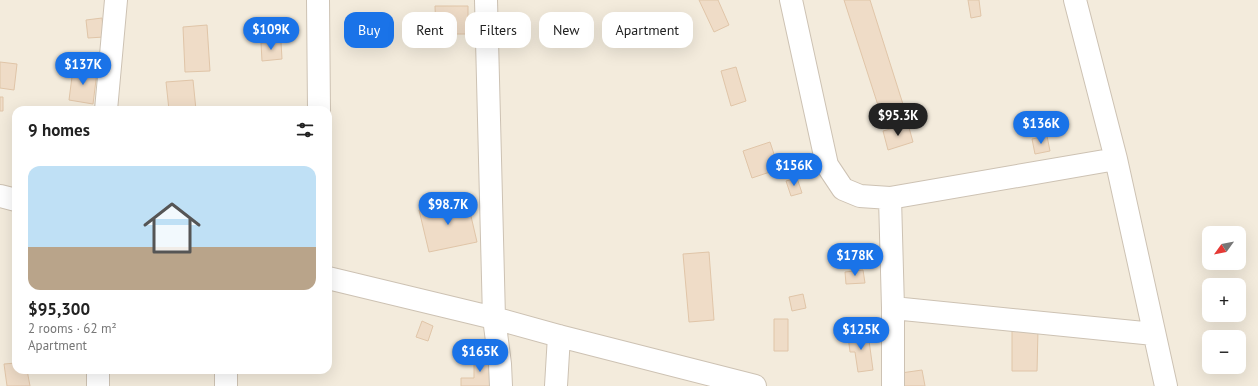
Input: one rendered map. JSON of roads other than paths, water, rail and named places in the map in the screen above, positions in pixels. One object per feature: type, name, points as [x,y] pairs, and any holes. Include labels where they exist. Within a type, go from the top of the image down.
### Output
[{"type":"street","points":[[106,106],[116,0]]},
{"type":"street","points":[[318,0],[319,106]]},
{"type":"street","points":[[486,0],[494,318],[500,364],[501,386]]},
{"type":"street","points":[[791,0],[827,165],[842,189],[860,196],[890,198],[1116,159]]},
{"type":"street","points":[[1075,0],[1116,159],[1166,386]]},
{"type":"street","points":[[0,196],[12,199]]},
{"type":"street","points":[[890,198],[893,308],[893,386]]},
{"type":"street","points":[[332,279],[494,318],[715,381],[755,386]]},
{"type":"street","points":[[893,308],[1154,334]]},
{"type":"street","points":[[556,386],[558,336]]},
{"type":"street","points":[[98,374],[98,386]]},
{"type":"street","points":[[226,374],[226,386]]}]
